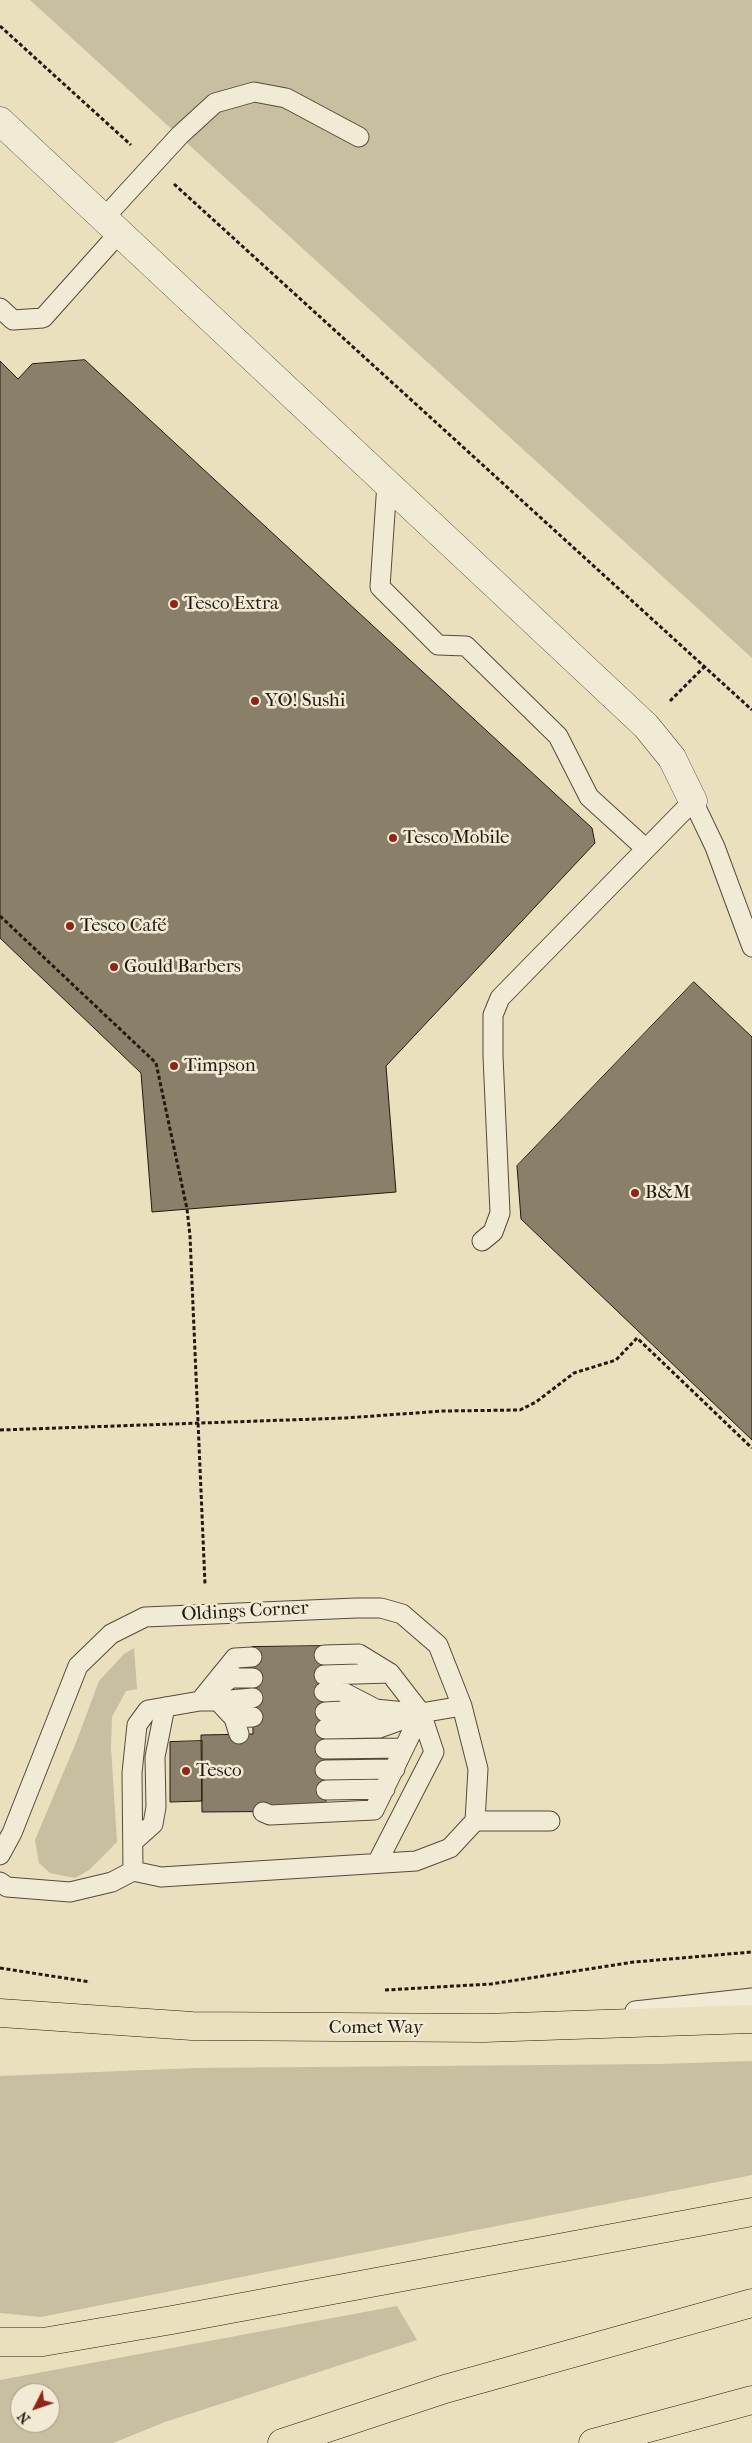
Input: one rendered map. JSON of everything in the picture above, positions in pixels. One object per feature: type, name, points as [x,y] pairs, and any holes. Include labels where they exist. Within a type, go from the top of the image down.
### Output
[{"type":"main road","name":"Comet Way","points":[[0,2013],[192,2026],[484,2028],[752,2020]]},
{"type":"main road","points":[[0,2342],[43,2342],[172,2320],[752,2212]]},
{"type":"main road","points":[[282,2443],[445,2389],[752,2303]]},
{"type":"main road","points":[[592,2443],[752,2400]]},
{"type":"street","points":[[0,121],[646,726],[672,758],[693,802]]},
{"type":"lane","points":[[0,308],[13,320],[43,318],[112,225],[153,165],[180,135],[215,103],[254,92],[286,98],[359,137]]},
{"type":"lane","points":[[387,483],[380,587],[438,645],[466,646],[558,736],[589,797],[645,848]]},
{"type":"lane","points":[[482,1241],[493,1232],[500,1213],[493,1015],[500,998],[645,848],[693,802],[715,847],[752,947]]},
{"type":"lane","name":"Oldings Corner","points":[[0,1855],[12,1834],[78,1666],[111,1634],[145,1617],[381,1608],[402,1614],[438,1645],[462,1706],[478,1769],[475,1821]]},
{"type":"lane","points":[[324,1655],[359,1654],[390,1673],[421,1713],[434,1752],[377,1863]]},
{"type":"lane","points":[[209,1701],[235,1658],[252,1657]]},
{"type":"lane","points":[[375,1709],[324,1684],[390,1673]]},
{"type":"lane","points":[[209,1701],[231,1678],[253,1678]]},
{"type":"lane","points":[[134,1872],[134,1841],[153,1824],[156,1806],[155,1757],[165,1707],[253,1698]]},
{"type":"lane","points":[[209,1701],[244,1726]]},
{"type":"lane","points":[[421,1713],[375,1709],[325,1721],[379,1728],[421,1713],[462,1706]]},
{"type":"lane","points":[[263,1812],[270,1815],[374,1810],[421,1713]]},
{"type":"lane","points":[[325,1749],[404,1748]]},
{"type":"lane","points":[[325,1770],[395,1769]]},
{"type":"lane","points":[[326,1790],[384,1789]]},
{"type":"lane","points":[[0,1882],[7,1887],[70,1892],[112,1882],[134,1872],[161,1877],[416,1861],[450,1848],[475,1821],[550,1821]]},
{"type":"lane","points":[[484,2028],[752,1998]]},
{"type":"path","points":[[0,26],[752,710]]},
{"type":"path","points":[[667,705],[705,666]]},
{"type":"path","points":[[0,916],[156,1063],[187,1209],[206,1614]]},
{"type":"path","points":[[0,1430],[345,1418],[443,1411],[520,1410],[536,1402],[574,1373],[616,1360],[638,1338],[752,1448]]},
{"type":"path","points":[[383,1990],[491,1984],[634,1962],[752,1952]]},
{"type":"path","points":[[0,1968],[94,1982]]},
{"type":"shaded area","points":[[30,0],[752,0],[752,658]]},
{"type":"shaded area","points":[[134,1648],[137,1689],[126,1691],[112,1717],[111,1748],[117,1842],[89,1870],[75,1878],[50,1873],[39,1863],[35,1840],[75,1745],[99,1681],[124,1654]]},
{"type":"shaded area","points":[[752,2061],[752,2175],[41,2317],[0,2313],[0,2076],[194,2068],[660,2064]]},
{"type":"shaded area","points":[[397,2306],[417,2340],[165,2422],[113,2443],[0,2443],[0,2380]]},
{"type":"building","name":"Tesco Extra","points":[[85,360],[592,828],[595,843],[386,1066],[396,1192],[152,1212],[141,1073],[0,938],[0,361],[18,379],[32,364]]},
{"type":"building","name":"B&M","points":[[694,982],[752,1037],[752,1440],[521,1219],[517,1166]]},
{"type":"building","name":"Tesco","points":[[324,1646],[326,1811],[202,1812],[201,1735],[253,1734],[252,1647]]},
{"type":"building","name":"Tesco","points":[[202,1741],[202,1801],[170,1802],[170,1742]]},
{"type":"place","name":"Tesco Extra","points":[[174,604]]},
{"type":"place","name":"YO! Sushi","points":[[255,701]]},
{"type":"place","name":"Tesco Mobile","points":[[393,838]]},
{"type":"place","name":"Tesco Café","points":[[70,926]]},
{"type":"place","name":"Gould Barbers","points":[[114,967]]},
{"type":"place","name":"Timpson","points":[[174,1066]]},
{"type":"place","name":"B&M","points":[[635,1193]]},
{"type":"place","name":"Tesco","points":[[186,1771]]}]
